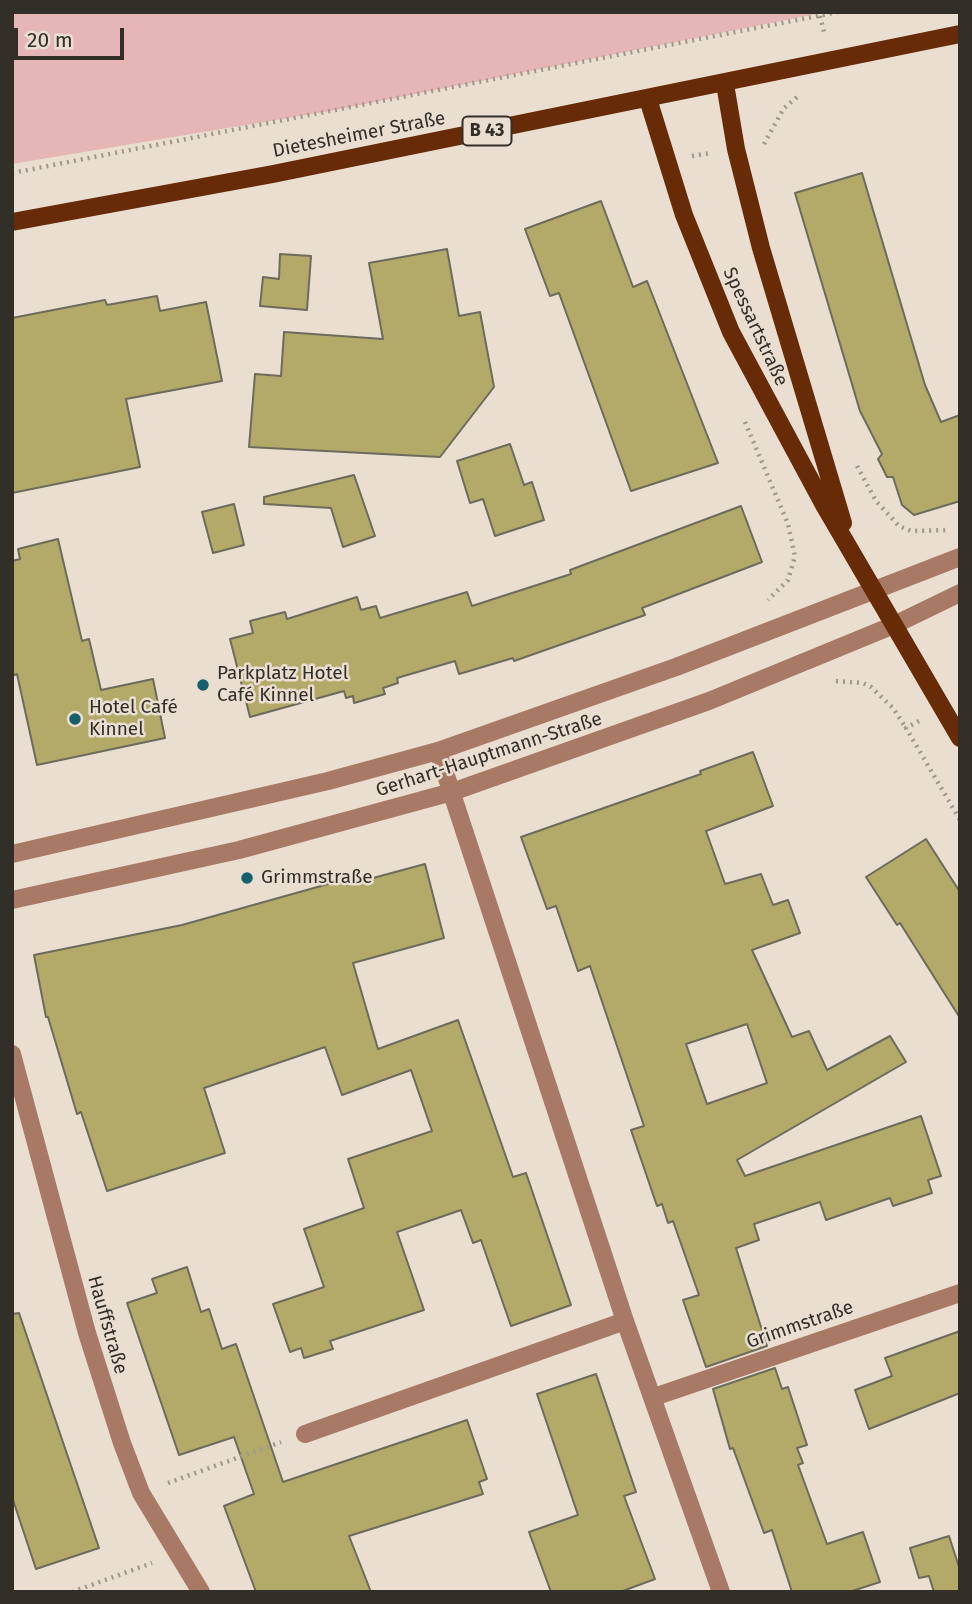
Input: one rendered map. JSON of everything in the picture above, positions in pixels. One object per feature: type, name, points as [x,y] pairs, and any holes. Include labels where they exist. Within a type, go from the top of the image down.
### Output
[{"type":"main road","name":"Dietesheimer Straße","points":[[12,222],[724,84],[960,34]]},
{"type":"main road","name":"Spessartstraße","points":[[724,84],[736,149],[795,369],[856,559]]},
{"type":"main road","name":"Spessartstraße","points":[[648,99],[666,161],[706,274],[731,332],[856,559],[960,738]]},
{"type":"street","name":"Gerhart-Hauptmann-Straße","points":[[12,854],[328,781],[438,751],[676,667],[960,557]]},
{"type":"street","name":"Gerhart-Hauptmann-Straße","points":[[12,900],[239,850],[452,792],[634,729],[894,625],[960,593]]},
{"type":"street","points":[[438,751],[625,1321],[721,1592]]},
{"type":"street","name":"Hauffstraße","points":[[12,1054],[86,1333],[141,1493],[201,1592]]},
{"type":"street","name":"Grimmstraße","points":[[654,1397],[960,1293]]},
{"type":"street","points":[[305,1434],[625,1321]]},
{"type":"path","points":[[12,173],[838,12]]},
{"type":"path","points":[[763,153],[764,144],[784,108],[804,93]]},
{"type":"path","points":[[666,161],[764,144]]},
{"type":"path","points":[[740,411],[793,541],[793,570],[783,586],[767,600],[779,627]]},
{"type":"path","points":[[857,464],[876,500],[899,526],[911,531],[927,532],[953,528]]},
{"type":"path","points":[[828,683],[849,681],[871,687],[893,708],[906,728]]},
{"type":"path","points":[[141,1493],[305,1434]]},
{"type":"path","points":[[72,1592],[176,1554]]},
{"type":"shaded area","points":[[12,12],[826,12],[330,111],[12,164]]},
{"type":"building","points":[[862,173],[925,385],[941,422],[960,415],[960,501],[914,515],[902,505],[893,477],[887,477],[878,459],[882,454],[860,411],[795,193]]},
{"type":"building","points":[[601,201],[633,287],[647,281],[718,463],[631,491],[559,293],[550,296],[525,229]]},
{"type":"building","points":[[447,249],[459,316],[480,312],[494,387],[440,457],[249,447],[255,374],[281,376],[284,332],[383,339],[369,263]]},
{"type":"building","points":[[280,254],[311,256],[307,310],[260,306],[263,277],[279,279]]},
{"type":"building","points":[[157,296],[160,311],[206,302],[222,381],[126,399],[140,467],[12,493],[12,318],[105,300],[107,305]]},
{"type":"building","points":[[510,444],[524,485],[532,482],[544,520],[495,536],[483,499],[470,503],[457,461]]},
{"type":"building","points":[[354,475],[375,536],[343,547],[331,508],[264,504],[264,497]]},
{"type":"building","points":[[234,504],[244,545],[213,553],[202,512]]},
{"type":"building","points":[[741,506],[762,562],[642,608],[645,615],[514,661],[513,658],[459,674],[455,661],[397,678],[398,683],[383,688],[385,694],[354,703],[353,696],[346,698],[344,691],[250,717],[230,639],[253,633],[250,621],[285,612],[287,619],[357,597],[361,610],[376,606],[380,618],[467,592],[472,606],[571,574],[570,570]]},
{"type":"building","points":[[58,539],[82,641],[89,639],[101,690],[153,679],[165,738],[37,765],[17,674],[12,676],[12,561],[20,559],[18,549]]},
{"type":"building","points":[[753,752],[773,806],[706,831],[725,884],[761,874],[773,905],[788,900],[800,933],[752,950],[792,1037],[809,1031],[827,1070],[890,1036],[906,1062],[737,1160],[745,1176],[921,1116],[941,1176],[928,1180],[932,1193],[893,1206],[890,1198],[826,1220],[820,1202],[754,1224],[759,1240],[736,1248],[767,1346],[706,1367],[683,1300],[699,1295],[673,1221],[668,1223],[662,1204],[657,1206],[631,1130],[644,1126],[590,966],[578,971],[556,906],[547,909],[521,837],[701,774],[700,771]],"holes":[[[747,1024],[767,1083],[707,1104],[686,1044]]]},
{"type":"building","points":[[926,839],[960,892],[960,1018],[900,923],[897,925],[866,877]]},
{"type":"building","points":[[425,864],[444,938],[353,963],[378,1049],[458,1020],[513,1177],[526,1173],[571,1305],[511,1326],[481,1240],[473,1243],[461,1210],[397,1232],[424,1310],[330,1341],[333,1349],[304,1358],[301,1348],[290,1352],[273,1304],[324,1287],[304,1229],[364,1208],[348,1159],[432,1131],[411,1070],[342,1095],[325,1047],[204,1088],[225,1153],[107,1191],[81,1112],[77,1114],[46,1017],[34,955],[182,925],[346,879],[347,885]]},
{"type":"building","points":[[187,1267],[201,1312],[209,1309],[222,1349],[236,1344],[283,1482],[467,1420],[487,1479],[479,1482],[483,1494],[349,1536],[371,1592],[256,1592],[224,1506],[254,1494],[234,1437],[179,1455],[127,1303],[157,1293],[152,1279]]},
{"type":"building","points":[[19,1313],[99,1548],[36,1569],[12,1497],[12,1314]]},
{"type":"building","points":[[960,1331],[960,1393],[869,1429],[855,1390],[892,1376],[885,1358]]},
{"type":"building","points":[[775,1368],[782,1389],[788,1387],[807,1445],[797,1448],[803,1463],[798,1465],[827,1544],[863,1532],[880,1582],[849,1592],[792,1592],[772,1530],[764,1533],[733,1448],[730,1449],[713,1389]]},
{"type":"building","points":[[596,1374],[636,1492],[624,1496],[655,1579],[620,1592],[551,1592],[529,1532],[578,1515],[537,1394]]},
{"type":"building","points":[[949,1536],[960,1570],[960,1592],[934,1592],[929,1576],[919,1578],[910,1548]]},
{"type":"place","name":"Parkplatz Hotel Café Kinnel","points":[[203,685]]},
{"type":"place","name":"Hotel Café Kinnel","points":[[75,719]]},
{"type":"place","name":"Grimmstraße","points":[[247,878]]}]
